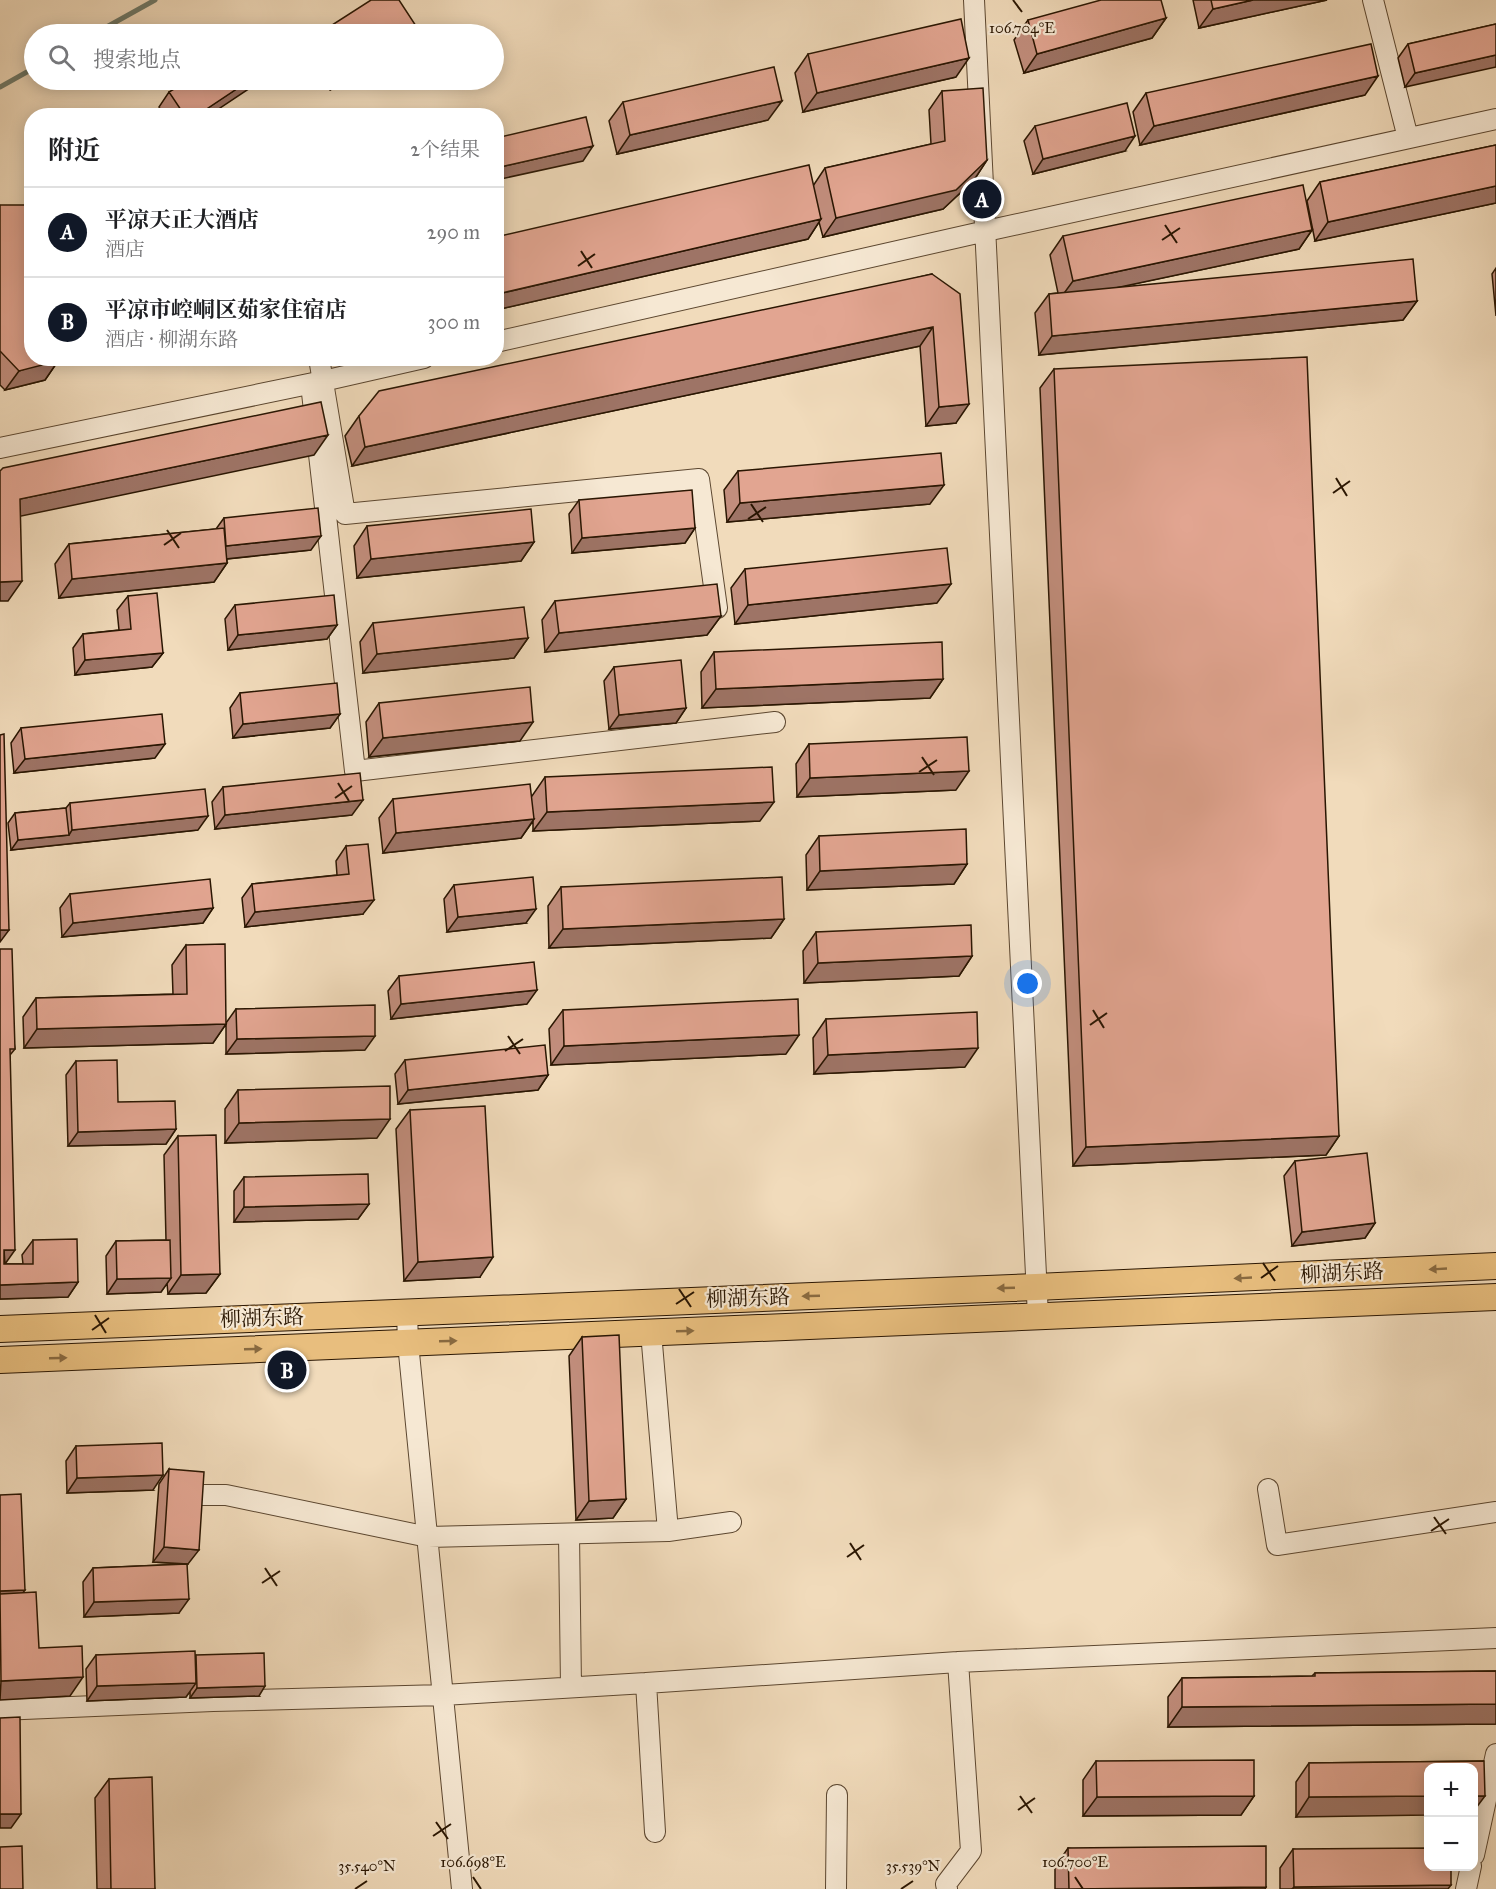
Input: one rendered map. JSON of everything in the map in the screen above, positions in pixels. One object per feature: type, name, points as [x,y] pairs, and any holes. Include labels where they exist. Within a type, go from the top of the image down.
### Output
[{"type":"main road","name":"柳湖东路","points":[[0,1329],[1496,1266]]},
{"type":"main road","name":"柳湖东路","points":[[0,1360],[1496,1297]]},
{"type":"street","points":[[974,0],[1038,1316]]},
{"type":"street","points":[[1373,0],[1408,138]]},
{"type":"street","points":[[504,340],[1496,119]]},
{"type":"street","points":[[318,366],[317,382],[355,771],[775,722]]},
{"type":"street","points":[[0,448],[388,366]]},
{"type":"street","points":[[317,382],[345,514],[699,479],[717,608]]},
{"type":"street","points":[[407,1312],[408,1343],[462,1889]]},
{"type":"street","points":[[651,1332],[668,1531]]},
{"type":"street","points":[[1268,1490],[1277,1545],[1496,1512]]},
{"type":"street","points":[[200,1495],[226,1495],[428,1538],[668,1531],[731,1522]]},
{"type":"street","points":[[569,1534],[571,1688]]},
{"type":"street","points":[[0,1710],[443,1695],[958,1662],[1496,1638]]},
{"type":"street","points":[[947,1889],[946,1884],[971,1851],[958,1662]]},
{"type":"street","points":[[646,1683],[655,1832]]},
{"type":"street","points":[[1478,1833],[1496,1754]]},
{"type":"street","points":[[836,1889],[837,1795]]},
{"type":"street","points":[[1466,1889],[1470,1871]]},
{"type":"building","points":[[371,0],[399,0],[415,24],[334,24]]},
{"type":"building","points":[[1101,0],[1161,0],[1166,18],[1037,54],[1028,20]]},
{"type":"building","points":[[1211,0],[1253,0],[1213,9]]},
{"type":"building","points":[[961,19],[969,58],[817,93],[808,54]]},
{"type":"building","points":[[1496,24],[1496,55],[1415,73],[1408,44]]},
{"type":"building","points":[[1371,44],[1378,76],[1154,126],[1146,93]]},
{"type":"building","points":[[774,67],[782,101],[630,135],[623,102]]},
{"type":"building","points":[[983,88],[987,160],[956,190],[836,218],[825,168],[945,141],[942,91]]},
{"type":"building","points":[[172,90],[235,90],[208,108],[180,108],[169,92]]},
{"type":"building","points":[[1127,103],[1135,136],[1043,159],[1035,126]]},
{"type":"building","points":[[586,117],[593,146],[504,166],[504,136]]},
{"type":"building","points":[[1496,145],[1496,186],[1328,222],[1320,182]]},
{"type":"building","points":[[809,165],[821,219],[504,293],[504,235]]},
{"type":"building","points":[[1303,185],[1312,230],[1073,281],[1063,236]]},
{"type":"building","points":[[0,205],[24,205],[24,366],[38,366],[19,371],[0,351]]},
{"type":"building","points":[[1413,259],[1417,301],[1052,336],[1049,294]]},
{"type":"building","points":[[932,274],[960,294],[969,404],[939,407],[933,327],[365,447],[359,416],[379,391]]},
{"type":"building","points":[[1307,357],[1339,1136],[1086,1147],[1054,369]]},
{"type":"building","points":[[321,402],[328,435],[20,499],[22,581],[0,582],[0,471],[3,468]]},
{"type":"building","points":[[941,453],[944,485],[740,503],[738,471]]},
{"type":"building","points":[[692,490],[695,528],[582,538],[579,500]]},
{"type":"building","points":[[318,508],[321,536],[226,546],[224,518]]},
{"type":"building","points":[[531,509],[534,542],[371,559],[367,526]]},
{"type":"building","points":[[224,528],[227,563],[72,579],[69,544]]},
{"type":"building","points":[[947,548],[951,584],[748,605],[745,569]]},
{"type":"building","points":[[717,584],[721,616],[559,633],[555,601]]},
{"type":"building","points":[[157,593],[163,653],[85,660],[83,634],[131,629],[128,596]]},
{"type":"building","points":[[334,595],[337,625],[238,635],[235,605]]},
{"type":"building","points":[[524,607],[528,638],[377,654],[373,623]]},
{"type":"building","points":[[942,642],[943,679],[716,689],[714,652]]},
{"type":"building","points":[[681,660],[686,708],[619,715],[614,667]]},
{"type":"building","points":[[337,683],[340,714],[243,724],[240,693]]},
{"type":"building","points":[[530,687],[533,722],[383,738],[379,703]]},
{"type":"building","points":[[162,714],[165,744],[25,759],[21,728]]},
{"type":"building","points":[[4,734],[9,930],[0,930],[0,735]]},
{"type":"building","points":[[967,737],[969,771],[810,778],[809,744]]},
{"type":"building","points":[[772,767],[774,802],[547,812],[545,777]]},
{"type":"building","points":[[360,773],[363,800],[225,815],[223,787]]},
{"type":"building","points":[[530,784],[534,819],[396,833],[393,799]]},
{"type":"building","points":[[205,789],[208,816],[72,830],[70,803]]},
{"type":"building","points":[[66,808],[69,835],[18,840],[15,813]]},
{"type":"building","points":[[966,829],[967,864],[820,871],[819,836]]},
{"type":"building","points":[[368,844],[374,900],[255,912],[252,884],[349,874],[346,846]]},
{"type":"building","points":[[533,877],[536,909],[458,917],[454,885]]},
{"type":"building","points":[[782,877],[784,919],[563,929],[561,887]]},
{"type":"building","points":[[210,879],[213,908],[73,923],[70,894]]},
{"type":"building","points":[[971,925],[972,956],[818,963],[816,932]]},
{"type":"building","points":[[225,944],[226,1024],[37,1029],[36,998],[187,994],[186,945]]},
{"type":"building","points":[[0,949],[12,949],[15,1049],[10,1049],[15,1250],[4,1250],[4,1264],[33,1264],[33,1240],[77,1239],[78,1282],[0,1285]]},
{"type":"building","points":[[534,962],[537,990],[401,1004],[399,976]]},
{"type":"building","points":[[798,999],[799,1035],[564,1046],[563,1010]]},
{"type":"building","points":[[375,1005],[375,1036],[237,1039],[236,1009]]},
{"type":"building","points":[[977,1012],[978,1048],[828,1055],[826,1019]]},
{"type":"building","points":[[545,1045],[548,1075],[408,1090],[405,1060]]},
{"type":"building","points":[[117,1060],[118,1102],[175,1101],[176,1129],[78,1132],[76,1061]]},
{"type":"building","points":[[390,1086],[390,1119],[239,1123],[238,1090]]},
{"type":"building","points":[[485,1106],[493,1257],[418,1262],[410,1110]]},
{"type":"building","points":[[216,1135],[220,1274],[181,1275],[178,1136]]},
{"type":"building","points":[[1367,1153],[1375,1223],[1302,1232],[1295,1161]]},
{"type":"building","points":[[368,1174],[369,1204],[244,1207],[244,1177]]},
{"type":"building","points":[[170,1240],[171,1278],[117,1279],[116,1241]]},
{"type":"building","points":[[619,1335],[626,1499],[589,1501],[582,1337]]},
{"type":"building","points":[[162,1443],[163,1475],[77,1478],[76,1446]]},
{"type":"building","points":[[169,1469],[204,1472],[199,1550],[164,1547]]},
{"type":"building","points":[[21,1494],[25,1590],[0,1591],[0,1495]]},
{"type":"building","points":[[187,1564],[189,1599],[94,1602],[93,1568]]},
{"type":"building","points":[[36,1592],[39,1648],[82,1646],[83,1677],[1,1681],[0,1594]]},
{"type":"building","points":[[195,1651],[196,1683],[97,1686],[96,1655]]},
{"type":"building","points":[[264,1653],[265,1686],[197,1688],[196,1655]]},
{"type":"building","points":[[1496,1671],[1496,1704],[1182,1707],[1182,1678],[1315,1676],[1315,1673]]},
{"type":"building","points":[[20,1717],[21,1814],[0,1814],[0,1718]]},
{"type":"building","points":[[1254,1760],[1254,1796],[1097,1797],[1096,1761]]},
{"type":"building","points":[[1484,1761],[1485,1796],[1478,1796],[1478,1763],[1424,1763],[1424,1796],[1309,1797],[1309,1763]]},
{"type":"building","points":[[152,1777],[155,1889],[111,1889],[109,1779]]},
{"type":"building","points":[[22,1846],[23,1889],[0,1889],[0,1847]]},
{"type":"building","points":[[1266,1846],[1266,1887],[1069,1889],[1068,1848]]},
{"type":"building","points":[[1424,1848],[1424,1871],[1451,1871],[1451,1885],[1294,1887],[1293,1849]]},
{"type":"waterway","points":[[112,24],[155,0]]},
{"type":"waterway","points":[[0,87],[24,74]]},
{"type":"place","name":"平凉天正大酒店","points":[[982,199]]},
{"type":"place","name":"平凉市崆峒区茹家住宿店","points":[[287,1370]]}]
